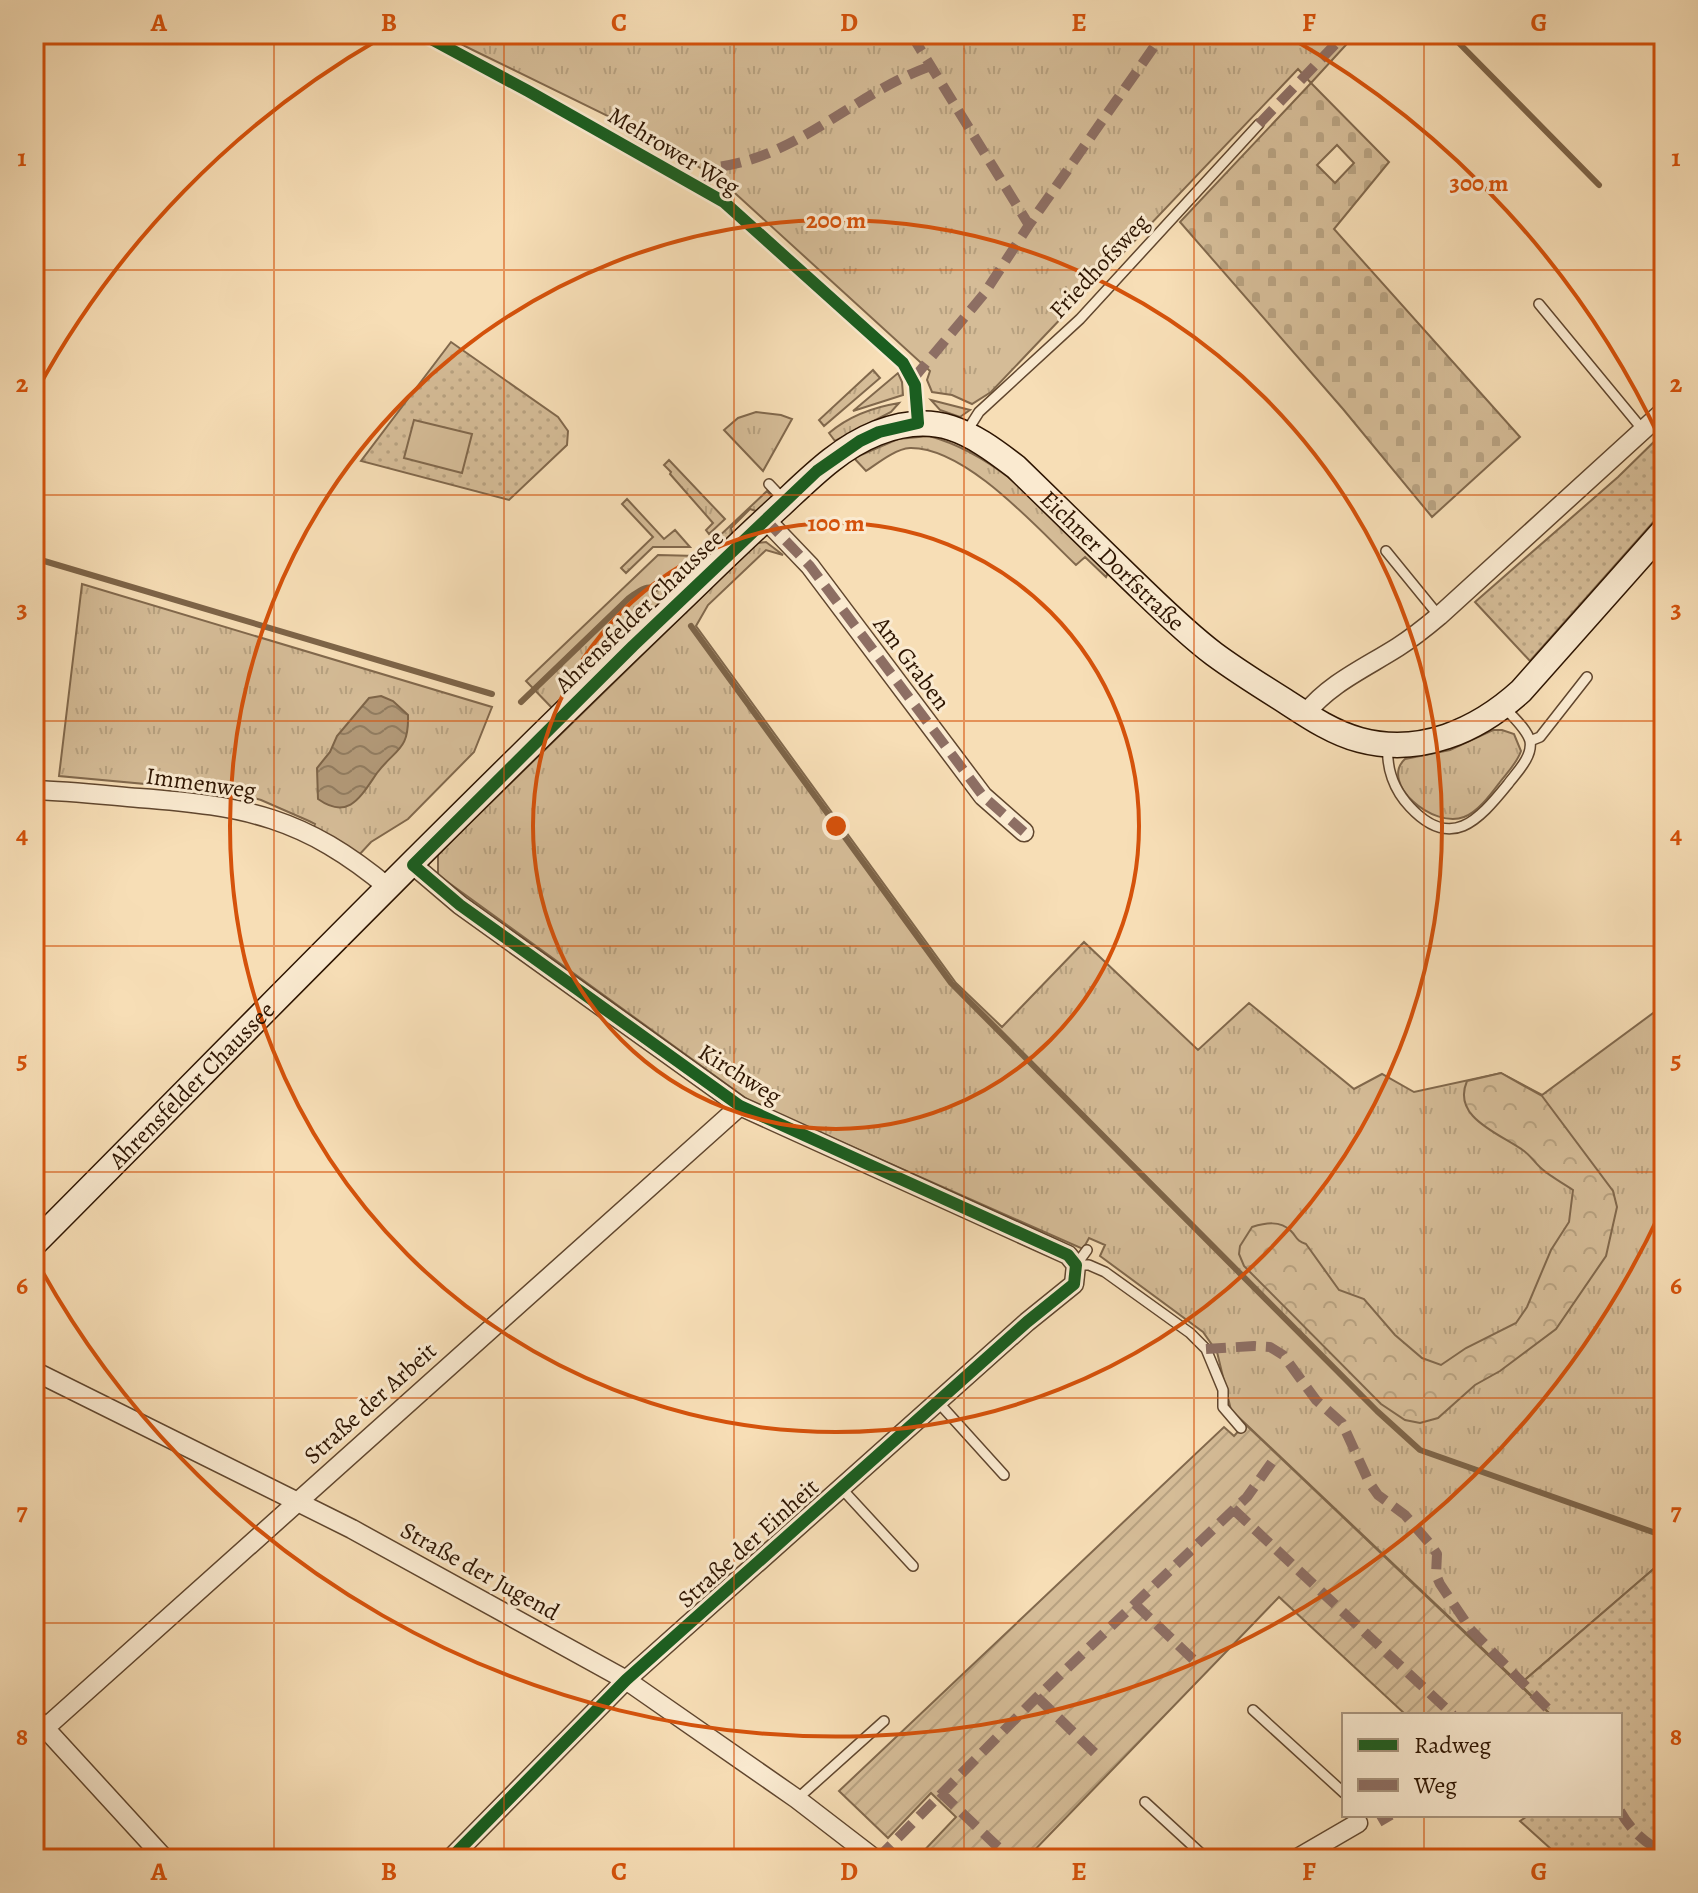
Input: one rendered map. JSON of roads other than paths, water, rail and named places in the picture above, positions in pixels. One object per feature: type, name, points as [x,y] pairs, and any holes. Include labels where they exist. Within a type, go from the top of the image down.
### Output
[{"type":"main road","name":"Eichner Dorfstraße","points":[[918,423],[947,425],[966,433],[1016,467],[1206,647],[1335,731],[1388,745],[1415,744],[1444,737],[1487,720],[1504,707],[1664,530]]},
{"type":"main road","name":"Ahrensfelder Chaussee","points":[[34,1244],[633,646],[765,519],[777,493],[817,471],[860,441],[879,432],[918,423]]},
{"type":"street","points":[[1305,714],[1321,695],[1338,682],[1400,646],[1439,616],[1664,411]]},
{"type":"street","name":"Am Graben","points":[[765,519],[810,566],[983,796],[1024,832]]},
{"type":"street","name":"Immenweg","points":[[34,790],[211,803],[250,811],[313,835],[359,863],[389,888]]},
{"type":"street","name":"Kirchweg","points":[[413,865],[460,905],[740,1106],[1068,1255],[1081,1258]]},
{"type":"street","name":"Straße der Arbeit","points":[[38,1727],[164,1624],[297,1501],[740,1106]]},
{"type":"street","name":"Straße der Einheit","points":[[450,1859],[626,1680],[1074,1284],[1081,1258]]},
{"type":"street","name":"Straße der Jugend","points":[[34,1371],[297,1501],[494,1605],[626,1680],[797,1799],[875,1859]]},
{"type":"street","points":[[38,1727],[165,1859]]},
{"type":"street","points":[[1296,1859],[1356,1819]]},
{"type":"lane","name":"Mehrower Weg","points":[[422,34],[724,202],[903,363],[915,385],[918,423]]},
{"type":"lane","name":"Friedhofsweg","points":[[966,433],[979,412],[1080,319],[1259,124]]},
{"type":"lane","points":[[1539,304],[1643,430]]},
{"type":"lane","points":[[1386,551],[1439,616]]},
{"type":"lane","points":[[1530,741],[1540,737],[1587,677]]},
{"type":"lane","points":[[1388,745],[1390,772],[1402,799],[1425,823],[1438,828],[1459,827],[1475,820],[1487,809],[1528,756],[1530,741],[1504,707]]},
{"type":"lane","points":[[1081,1258],[1190,1333],[1203,1346],[1223,1390],[1223,1407],[1241,1428]]},
{"type":"lane","points":[[938,1402],[1004,1475]]},
{"type":"lane","name":"Straße der Einheit","points":[[842,1489],[913,1566]]},
{"type":"lane","points":[[1253,1710],[1342,1791]]},
{"type":"lane","points":[[797,1799],[884,1721]]},
{"type":"lane","points":[[1145,1802],[1207,1859]]},
{"type":"water","points":[[381,696],[393,701],[408,715],[404,743],[353,803],[346,807],[329,805],[318,799],[317,768],[330,752],[337,736],[369,698]]},
{"type":"waterway","points":[[1450,34],[1599,185]]},
{"type":"waterway","points":[[34,558],[492,694]]},
{"type":"waterway","points":[[521,702],[629,598],[645,588],[656,589]]},
{"type":"waterway","points":[[691,626],[951,983],[1377,1411],[1420,1450],[1664,1536]]}]
